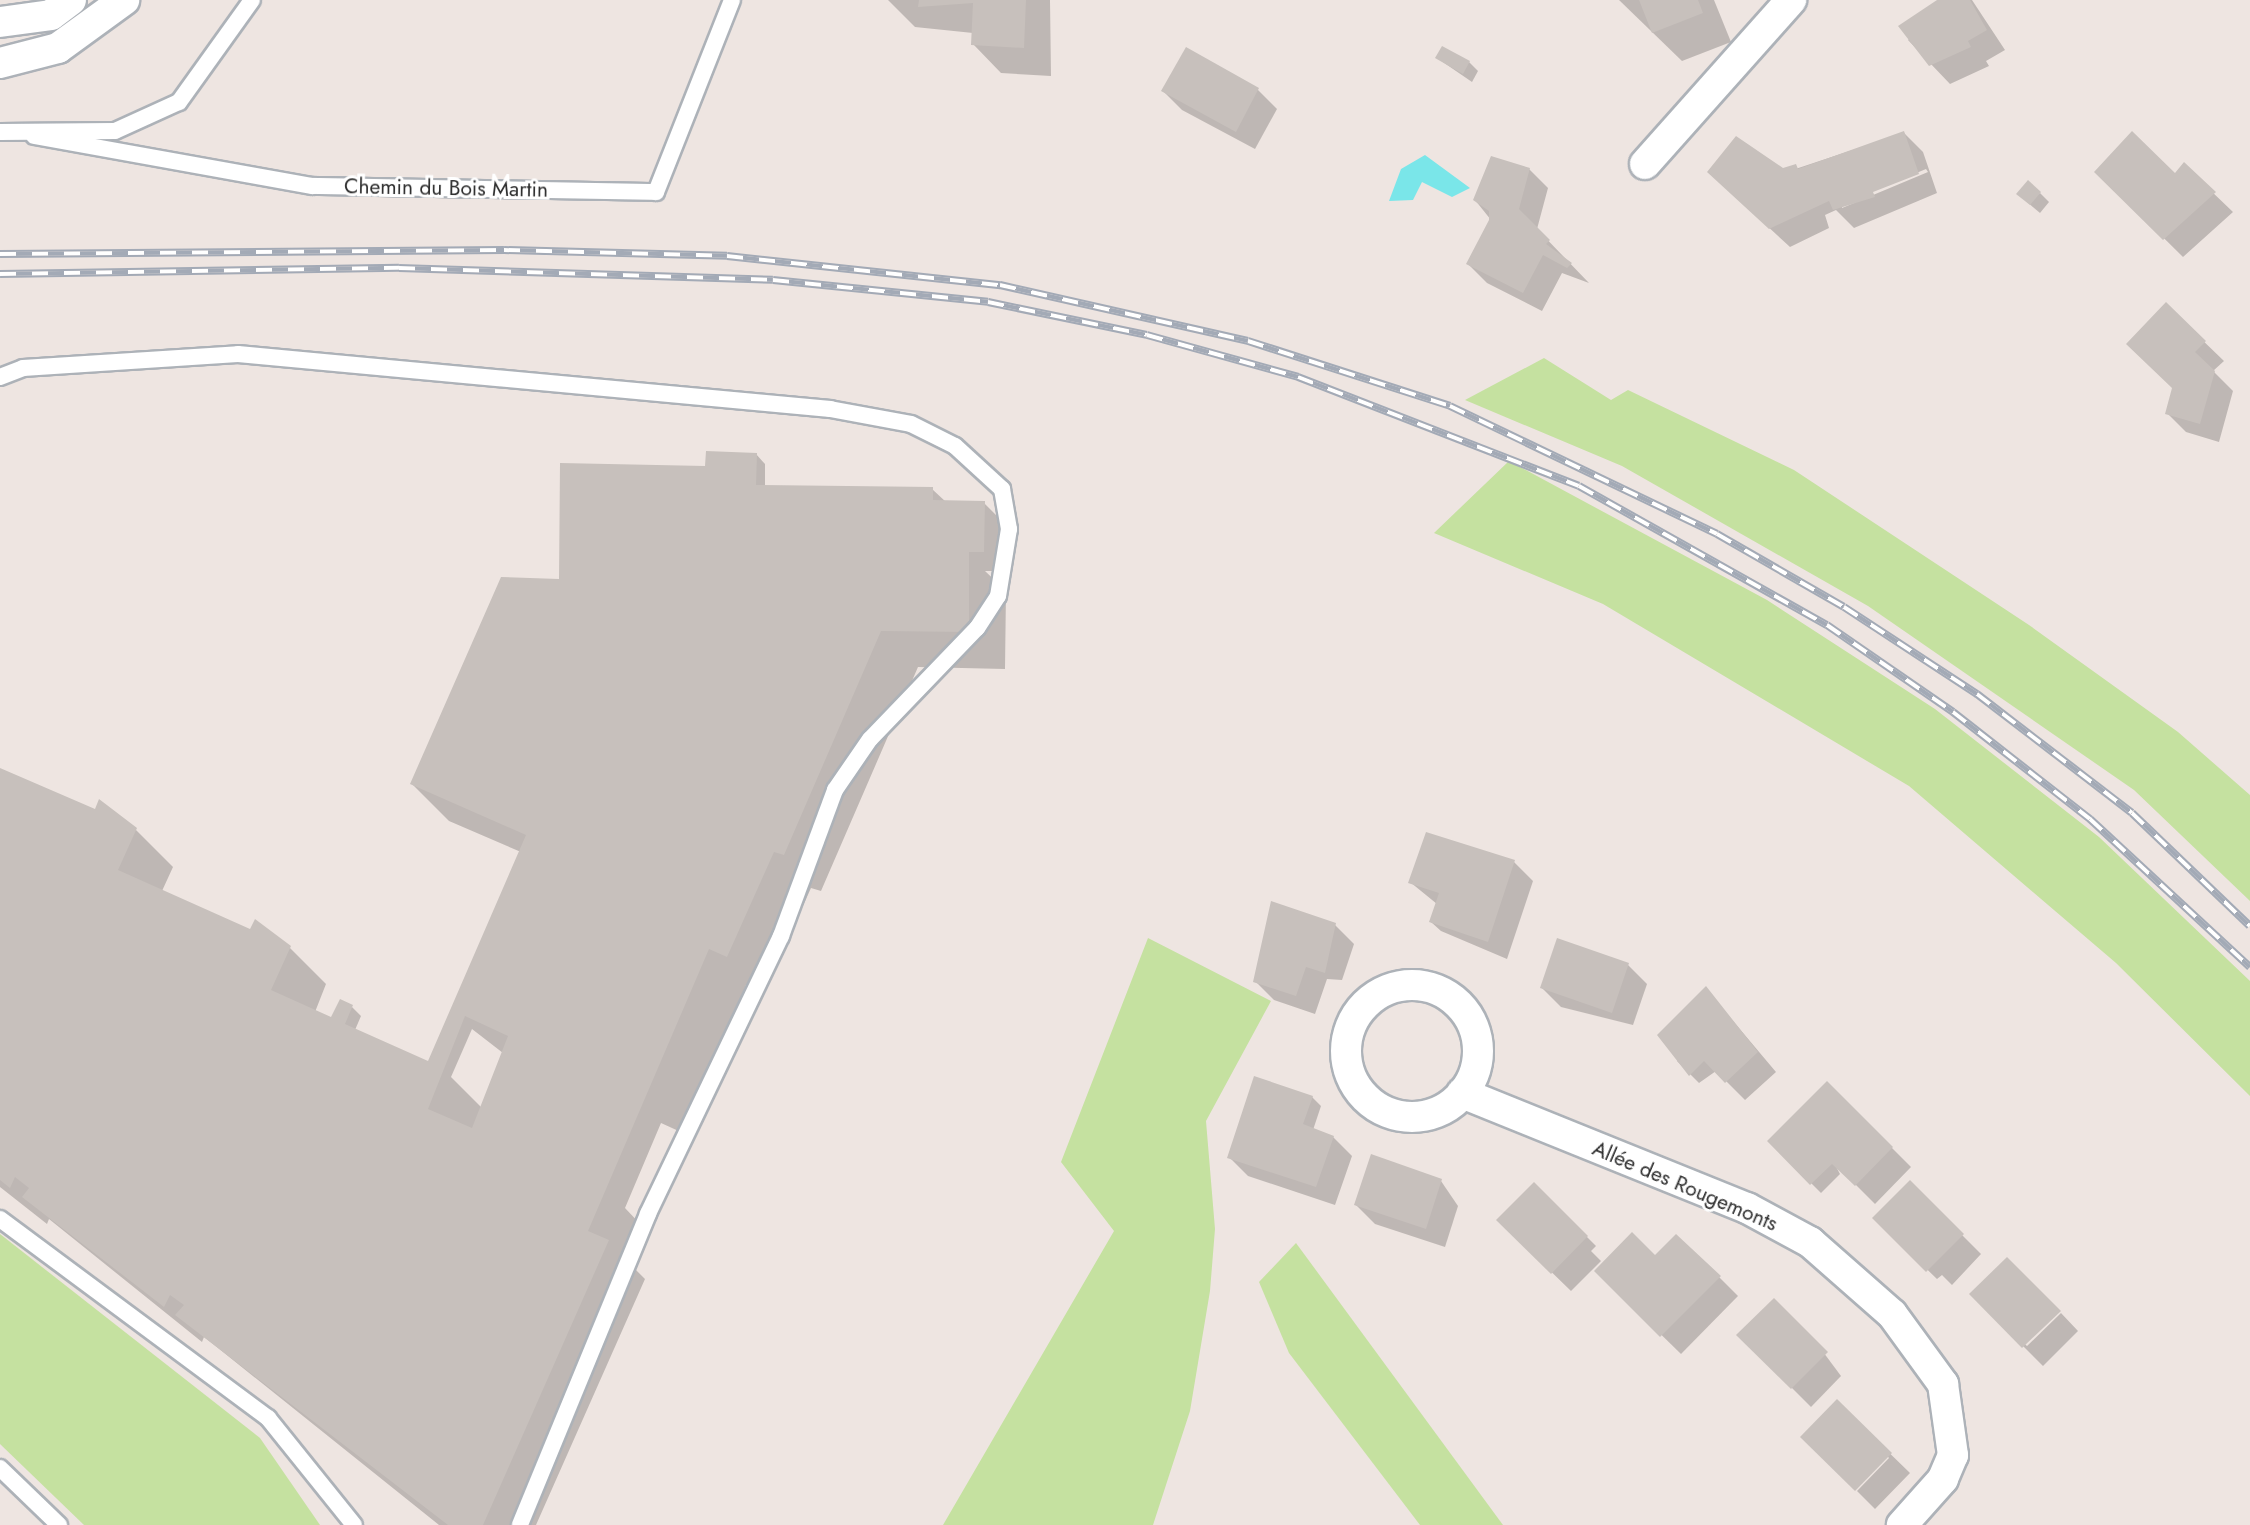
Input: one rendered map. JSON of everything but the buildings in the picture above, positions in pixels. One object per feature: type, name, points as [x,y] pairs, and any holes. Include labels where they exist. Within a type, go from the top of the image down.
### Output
[{"type":"street","points":[[0,22],[51,15],[71,0]]},
{"type":"street","points":[[0,63],[58,48],[124,0]]},
{"type":"street","points":[[1646,164],[1791,0]]},
{"type":"street","points":[[1410,985],[1450,997],[1475,1032],[1474,1074],[1462,1093],[1425,1115],[1382,1110],[1352,1079],[1346,1057],[1356,1016],[1370,999],[1410,985]]},
{"type":"street","name":"Allée des Rougemonts","points":[[1462,1093],[1747,1208],[1810,1242],[1892,1314],[1943,1384],[1953,1455],[1944,1479],[1902,1525]]},
{"type":"lane","points":[[0,132],[34,136],[115,131],[179,102],[253,0]]},
{"type":"lane","name":"Chemin du Bois Martin","points":[[34,136],[313,186],[656,192],[732,0]]},
{"type":"lane","points":[[0,377],[23,368],[238,354],[830,409],[911,424],[955,446],[1002,489],[1009,530],[998,596],[977,628],[870,739],[835,790],[785,925],[648,1214],[520,1525]]},
{"type":"lane","points":[[0,1219],[268,1418],[354,1525]]},
{"type":"lane","points":[[0,1468],[60,1525]]},
{"type":"green space","points":[[1544,358],[1611,400],[1628,390],[1794,470],[2029,625],[2178,732],[2250,795],[2250,901],[2134,790],[1868,606],[1622,466],[1465,400]]},
{"type":"green space","points":[[1509,461],[1767,600],[1935,709],[2099,837],[2250,981],[2250,1096],[2116,963],[1909,786],[1603,604],[1434,533]]},
{"type":"green space","points":[[1148,938],[1271,1001],[1206,1121],[1215,1229],[1210,1291],[1190,1411],[1153,1525],[943,1525],[1114,1231],[1061,1162]]},
{"type":"green space","points":[[0,1234],[260,1438],[320,1525],[84,1525],[0,1444]]},
{"type":"green space","points":[[1296,1243],[1503,1525],[1420,1525],[1289,1353],[1259,1282]]},
{"type":"water","points":[[1425,155],[1470,188],[1452,197],[1422,182],[1413,200],[1389,201],[1401,169]]},
{"type":"railway","points":[[0,254],[504,250],[727,256],[1000,285],[1248,341],[1450,406],[1717,534],[1844,607],[1977,694],[2132,813],[2250,926]]},
{"type":"railway","points":[[0,274],[399,268],[773,280],[988,302],[1147,335],[1298,377],[1579,486],[1827,625],[1953,712],[2090,819],[2250,967]]}]
